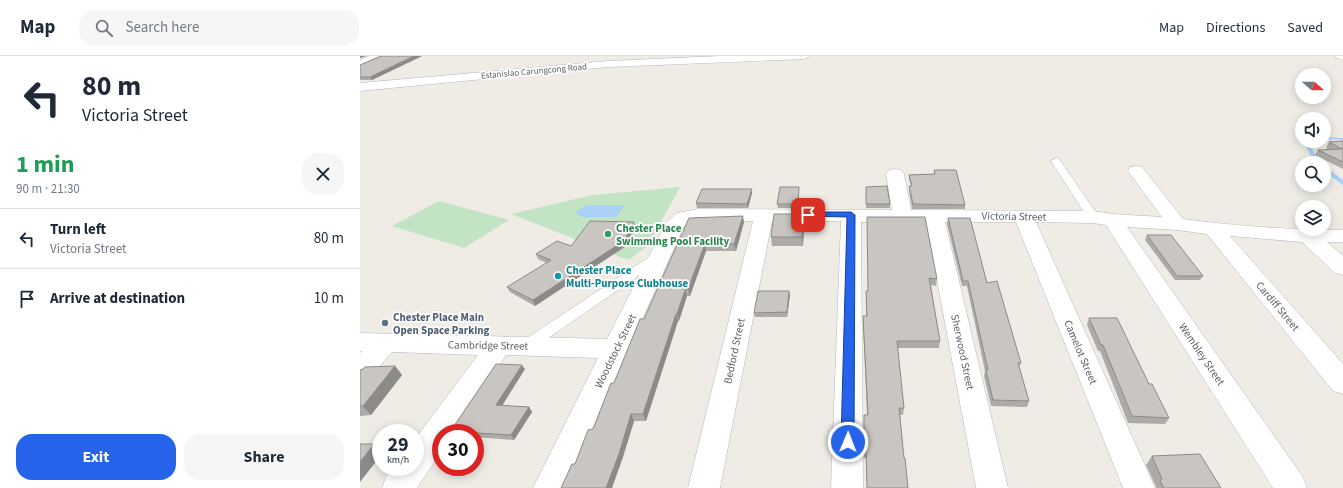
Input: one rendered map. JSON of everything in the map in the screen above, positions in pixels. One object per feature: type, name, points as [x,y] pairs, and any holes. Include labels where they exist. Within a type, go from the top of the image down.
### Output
[{"type":"street","points":[[360,64],[378,56]]},
{"type":"street","name":"Estanislao Carungcong Road","points":[[360,87],[608,64],[804,56]]},
{"type":"street","points":[[1136,172],[1176,224]]},
{"type":"street","points":[[895,174],[902,215]]},
{"type":"street","name":"Victoria Street","points":[[684,217],[698,215],[934,215],[1103,218],[1176,224],[1213,229],[1295,235]]},
{"type":"street","name":"Bedford Street","points":[[704,488],[764,215]]},
{"type":"street","points":[[847,488],[851,215]]},
{"type":"street","name":"Sherwood Street","points":[[934,215],[992,488]]},
{"type":"street","name":"Camelot Street","points":[[1023,216],[1139,488]]},
{"type":"street","name":"Woodstock Street","points":[[549,488],[660,255],[676,223],[684,217]]},
{"type":"street","name":"Wembley Street","points":[[1103,218],[1291,488]]},
{"type":"street","name":"Cardiff Street","points":[[1213,229],[1343,383]]},
{"type":"street","points":[[1308,236],[1343,268]]},
{"type":"street","name":"Victoria Street","points":[[1331,236],[1343,236]]},
{"type":"street","name":"Cambridge Street","points":[[360,342],[616,348]]},
{"type":"street","points":[[360,370],[386,342]]},
{"type":"street","points":[[424,453],[512,346]]},
{"type":"street","points":[[398,488],[406,476]]},
{"type":"lane","points":[[1056,161],[1103,218]]},
{"type":"lane","points":[[512,346],[660,255]]},
{"type":"green space","name":"Chester Place Swimming Pool Facility","points":[[680,187],[648,246],[628,260],[511,214],[593,195]]},
{"type":"green space","points":[[439,201],[509,220],[464,248],[392,226]]},
{"type":"water","points":[[587,205],[624,205],[616,217],[582,217],[577,215],[576,212]]},
{"type":"building","points":[[381,56],[414,56],[370,77],[360,77],[360,65]]},
{"type":"building","points":[[1343,141],[1343,162],[1318,150],[1342,149],[1331,142]]},
{"type":"building","points":[[934,170],[956,170],[965,205],[913,204],[909,186],[912,186],[909,175],[935,174]]},
{"type":"building","points":[[887,186],[890,204],[866,204],[866,187]]},
{"type":"building","points":[[780,187],[799,187],[798,204],[777,204]]},
{"type":"building","points":[[702,189],[752,189],[747,204],[696,203]]},
{"type":"building","points":[[774,214],[797,214],[796,216],[804,216],[802,237],[771,237]]},
{"type":"building","points":[[743,216],[734,244],[705,244],[688,289],[685,290],[676,314],[643,414],[631,414],[619,454],[606,488],[561,488],[572,464],[575,464],[588,430],[593,429],[611,383],[614,383],[640,319],[644,319],[689,218]]},
{"type":"building","points":[[867,217],[925,217],[937,279],[929,278],[940,341],[897,341],[904,408],[899,408],[908,488],[867,488],[866,451],[864,451],[864,415],[868,415],[863,316],[867,316]]},
{"type":"building","points":[[948,218],[970,218],[987,283],[997,281],[1021,363],[1018,363],[1029,401],[993,400],[986,370],[988,370],[968,281],[963,281]]},
{"type":"building","points":[[590,221],[634,222],[624,241],[533,300],[507,287],[551,260],[536,254],[557,241],[571,246]]},
{"type":"building","points":[[1147,235],[1171,235],[1203,276],[1177,276]]},
{"type":"building","points":[[758,291],[789,291],[787,312],[754,313]]},
{"type":"building","points":[[1089,318],[1117,318],[1149,384],[1152,384],[1169,418],[1132,416],[1103,345],[1101,345]]},
{"type":"building","points":[[496,364],[522,365],[496,405],[529,407],[511,435],[484,433],[484,424],[455,424]]},
{"type":"building","points":[[395,366],[363,406],[360,406],[360,370],[365,367]]},
{"type":"building","points":[[360,444],[372,444],[372,447],[360,462]]},
{"type":"building","points":[[1200,454],[1221,488],[1164,488],[1160,481],[1162,479],[1152,456]]},
{"type":"waterway","points":[[1331,138],[1343,139]]},
{"type":"waterway","points":[[1309,148],[1314,156]]},
{"type":"waterway","points":[[1331,174],[1343,183]]},
{"type":"place","name":"Chester Place Swimming Pool Facility","points":[[608,234]]},
{"type":"place","name":"Chester Place Multi-Purpose Clubhouse","points":[[558,276]]},
{"type":"place","name":"Chester Place Main Open Space Parking","points":[[385,323]]},
{"type":"route","points":[[808,215],[851,215],[848,442]]}]
